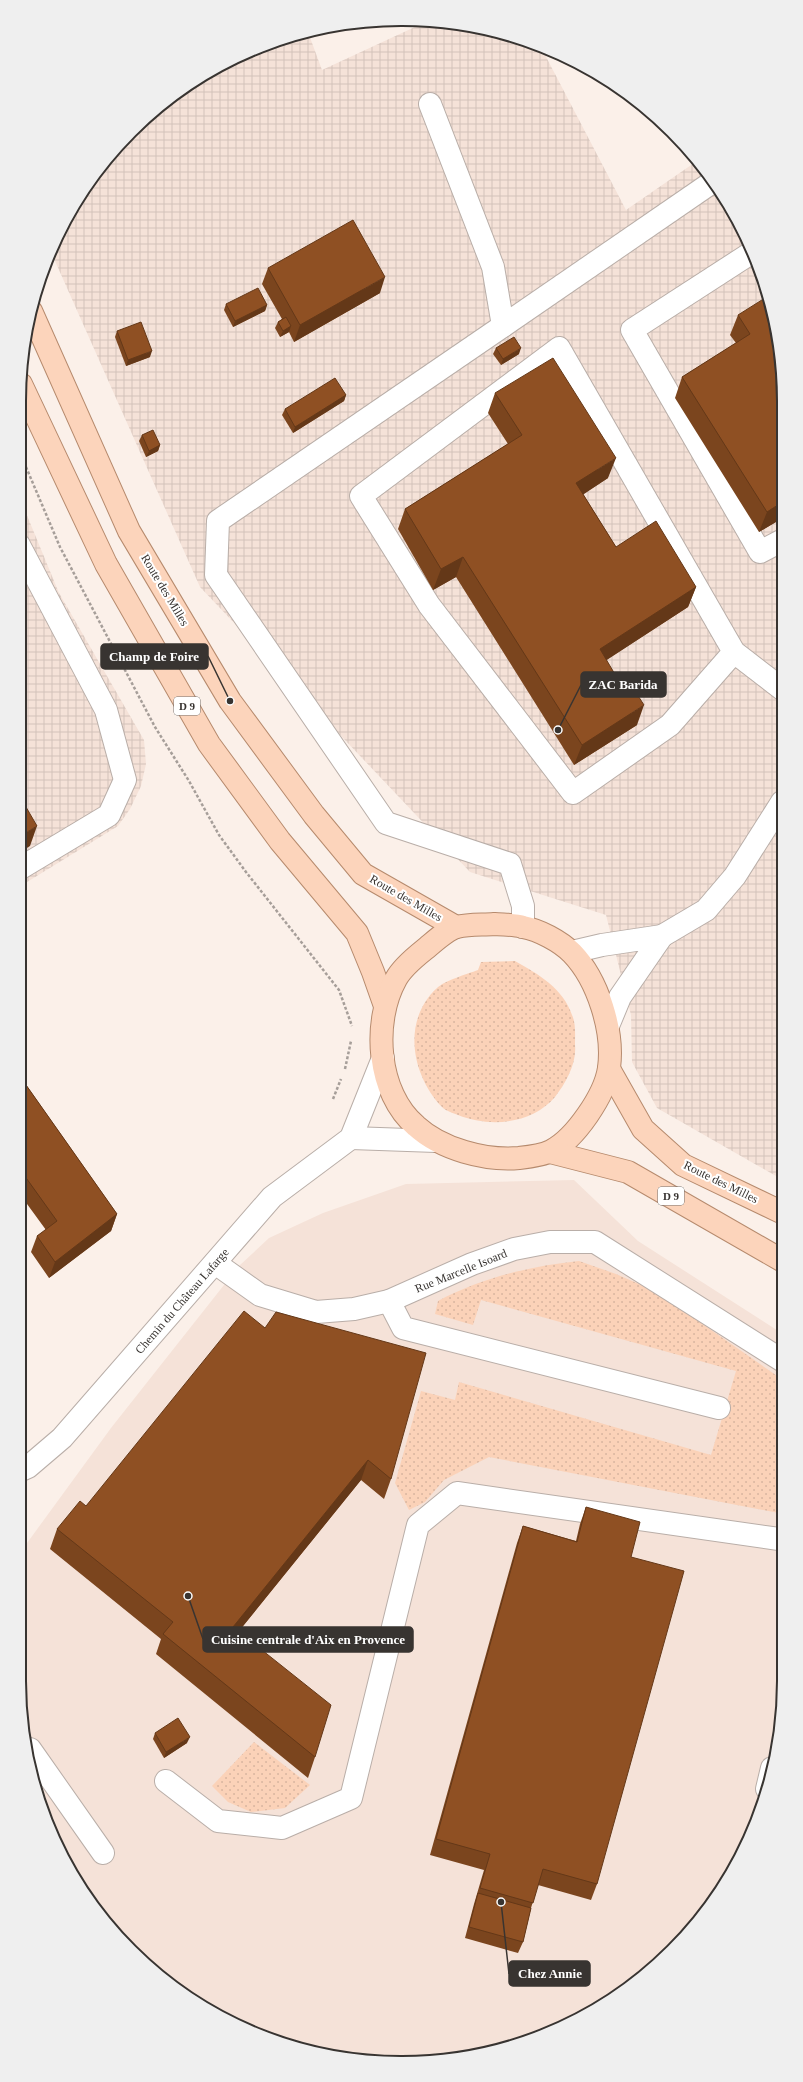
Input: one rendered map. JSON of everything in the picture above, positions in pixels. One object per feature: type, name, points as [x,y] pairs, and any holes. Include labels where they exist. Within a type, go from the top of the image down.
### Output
[{"type":"main road","name":"Route des Milles","points":[[35,320],[129,531],[230,701],[314,815],[363,874],[456,927]]},
{"type":"main road","name":"D 9","points":[[26,395],[106,564],[208,744],[280,841],[357,933],[385,1006]]},
{"type":"main road","points":[[494,924],[523,926],[555,940],[572,952],[592,979],[608,1026],[605,1079],[594,1105],[580,1125],[562,1144],[550,1152],[518,1158],[492,1157],[472,1154],[436,1141],[414,1125],[398,1104],[390,1087],[383,1058],[381,1035],[385,1006],[397,978],[415,958],[456,927],[494,924]]},
{"type":"main road","name":"Route des Milles","points":[[605,1079],[643,1128],[683,1165],[777,1210]]},
{"type":"main road","name":"D 9","points":[[550,1152],[628,1172],[777,1258]]},
{"type":"street","points":[[430,104],[493,267],[503,326]]},
{"type":"street","points":[[523,926],[523,906],[510,864],[386,823],[216,574],[218,521],[708,185]]},
{"type":"street","points":[[747,255],[632,330],[760,552],[777,543]]},
{"type":"street","points":[[734,652],[670,725],[573,793],[429,605],[360,496],[559,348],[734,652],[777,685]]},
{"type":"street","points":[[26,558],[106,710],[125,780],[109,815],[26,865]]},
{"type":"street","points":[[572,952],[602,945],[662,936],[706,910],[735,876],[777,812]]},
{"type":"street","points":[[608,1026],[620,997],[662,936]]},
{"type":"street","points":[[383,1058],[351,1138],[436,1141]]},
{"type":"street","name":"Chemin du Château Lafarge","points":[[26,1468],[62,1438],[272,1197],[351,1138]]},
{"type":"street","name":"Rue Marcelle Isoard","points":[[215,1263],[260,1295],[316,1312],[354,1309],[389,1301],[472,1264],[514,1249],[550,1242],[595,1242],[777,1357]]},
{"type":"street","points":[[389,1301],[403,1328],[719,1408]]},
{"type":"street","points":[[166,1781],[218,1821],[282,1828],[351,1798],[418,1525],[457,1493],[777,1539]]},
{"type":"street","points":[[33,1754],[103,1853]]},
{"type":"path","points":[[26,467],[60,547],[155,727],[189,780],[219,835],[246,872],[339,990],[353,1029]]},
{"type":"path","points":[[345,1071],[352,1036]]},
{"type":"path","points":[[342,1078],[335,1092],[330,1114],[351,1138]]},
{"type":"shaded area","points":[[416,27],[451,29],[475,33],[522,46],[545,55],[626,210],[692,164],[714,193],[727,214],[748,258],[757,281],[770,328],[774,352],[777,402],[777,1177],[657,1108],[632,1062],[631,1015],[606,915],[470,872],[200,587],[54,260],[76,214],[89,193],[119,154],[154,119],[193,89],[235,65],[281,46],[310,37],[322,70]]},
{"type":"shaded area","points":[[26,513],[59,593],[144,740],[146,764],[141,786],[130,809],[118,826],[26,883]]},
{"type":"shaded area","points":[[515,961],[549,983],[563,997],[568,1005],[573,1018],[575,1030],[575,1052],[570,1072],[563,1086],[546,1106],[523,1118],[497,1122],[483,1121],[470,1119],[445,1110],[432,1094],[424,1080],[418,1064],[415,1048],[415,1032],[418,1016],[426,1001],[440,985],[478,970],[481,962]]},
{"type":"shaded area","points":[[574,1180],[638,1241],[777,1330],[777,1680],[774,1730],[770,1754],[757,1801],[748,1824],[738,1847],[714,1889],[684,1928],[667,1946],[649,1963],[610,1993],[568,2017],[545,2027],[522,2036],[475,2049],[451,2053],[402,2056],[352,2053],[304,2043],[258,2027],[214,2006],[193,1993],[154,1963],[119,1928],[89,1889],[65,1847],[55,1824],[46,1801],[33,1754],[29,1730],[26,1680],[26,1544],[111,1428],[239,1266],[269,1238],[323,1213],[406,1184]]},
{"type":"shaded area","points":[[579,1261],[616,1274],[655,1291],[777,1376],[777,1513],[489,1457],[444,1480],[425,1502],[409,1510],[395,1483],[421,1391],[455,1400],[459,1382],[711,1455],[736,1371],[481,1300],[473,1325],[435,1314],[438,1301],[471,1286],[506,1274]]},
{"type":"shaded area","points":[[254,1742],[310,1785],[285,1808],[251,1812],[228,1802],[212,1786]]},
{"type":"building","points":[[353,220],[385,277],[300,325],[268,268]]},
{"type":"building","points":[[258,288],[267,305],[235,321],[226,304]]},
{"type":"building","points":[[763,299],[774,352],[777,402],[777,506],[767,512],[682,377],[750,334],[738,315]]},
{"type":"building","points":[[286,317],[291,326],[283,331],[278,322]]},
{"type":"building","points":[[141,322],[152,351],[128,360],[117,331]]},
{"type":"building","points":[[514,337],[521,348],[503,359],[496,348]]},
{"type":"building","points":[[553,358],[616,458],[576,483],[616,547],[656,521],[696,587],[600,649],[626,693],[633,688],[644,705],[582,745],[463,557],[441,569],[405,509],[522,435],[495,393]]},
{"type":"building","points":[[335,378],[346,395],[295,427],[285,409]]},
{"type":"building","points":[[153,430],[160,445],[149,451],[142,435]]},
{"type":"building","points":[[26,807],[37,826],[26,833]]},
{"type":"building","points":[[26,1085],[117,1214],[55,1262],[37,1236],[57,1221],[26,1178]]},
{"type":"building","points":[[244,1311],[265,1328],[276,1312],[426,1353],[391,1479],[368,1460],[233,1627],[331,1705],[315,1757],[163,1634],[173,1622],[57,1529],[80,1501],[86,1506]]},
{"type":"building","points":[[586,1507],[640,1522],[631,1557],[684,1571],[597,1884],[543,1869],[533,1903],[480,1888],[490,1854],[436,1839],[523,1526],[577,1542]]},
{"type":"building","points":[[178,1718],[190,1737],[166,1752],[155,1733]]},
{"type":"building","points":[[478,1893],[531,1908],[523,1942],[469,1927]]},
{"type":"place","name":"Champ de Foire","points":[[230,701]]},
{"type":"place","name":"ZAC Barida","points":[[558,730]]},
{"type":"place","name":"Cuisine centrale d'Aix en Provence","points":[[188,1596]]},
{"type":"place","name":"Chez Annie","points":[[501,1902]]}]
